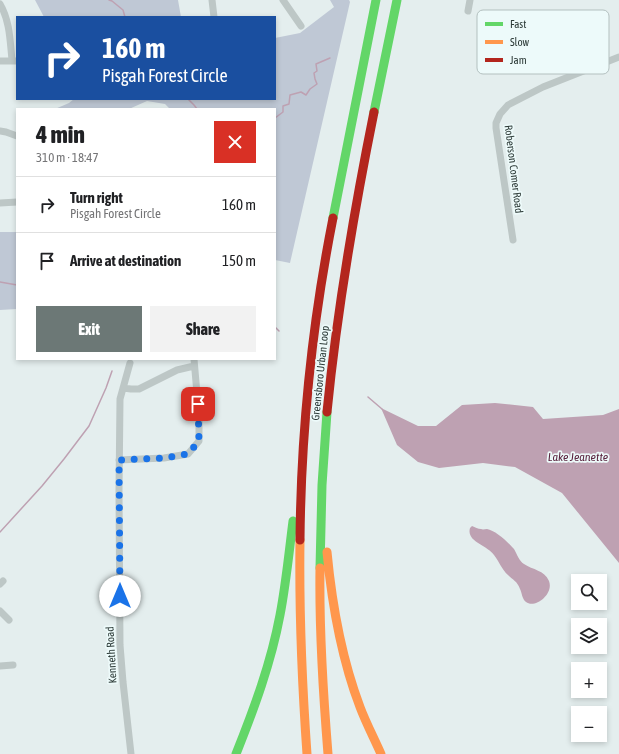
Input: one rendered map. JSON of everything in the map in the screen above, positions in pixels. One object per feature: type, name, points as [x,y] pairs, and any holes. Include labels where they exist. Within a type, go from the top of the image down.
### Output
[{"type":"highway","name":"Greensboro Urban Loop","points":[[307,754],[301,666],[299,589],[300,512],[304,436],[311,359],[335,208],[376,0]]},
{"type":"highway","name":"Greensboro Urban Loop","points":[[328,754],[321,627],[320,551],[323,475],[330,384],[342,287],[355,212],[397,0]]},
{"type":"highway","points":[[236,754],[252,715],[277,629],[286,574],[304,436]]},
{"type":"highway","points":[[323,475],[329,572],[337,625],[355,692],[381,754]]},
{"type":"street","points":[[212,0],[214,16]]},
{"type":"street","points":[[283,0],[301,26]]},
{"type":"street","points":[[468,11],[470,0]]},
{"type":"street","points":[[0,4],[9,28],[14,60],[0,61]]},
{"type":"street","name":"Roberson Comer Road","points":[[609,61],[619,57]]},
{"type":"street","name":"Roberson Comer Road","points":[[512,240],[496,128],[498,118],[508,105],[544,87],[576,74]]},
{"type":"street","points":[[0,130],[16,136]]},
{"type":"street","points":[[0,203],[16,202]]},
{"type":"street","points":[[119,460],[164,458],[188,454],[199,441],[199,417],[194,362],[139,389],[123,388]]},
{"type":"street","name":"Kenneth Road","points":[[130,363],[120,399],[119,460],[120,644],[131,754]]},
{"type":"street","points":[[0,611],[10,620]]},
{"type":"street","points":[[0,666],[13,665]]},
{"type":"shaded area","points":[[35,0],[178,0],[181,16],[43,16]]},
{"type":"shaded area","points":[[330,0],[349,0],[350,2],[290,263],[276,260],[276,108],[169,108],[165,104],[147,101],[131,108],[57,108],[73,100],[276,100],[276,38],[300,33],[334,7]]},
{"type":"shaded area","points":[[0,232],[16,232],[16,309],[0,310]]},
{"type":"water","name":"Lake Jeanette","points":[[495,403],[533,407],[543,419],[603,415],[619,409],[619,563],[562,493],[515,467],[483,463],[439,468],[418,462],[397,445],[381,408],[418,426],[436,426],[462,405]]},
{"type":"water","points":[[472,526],[479,529],[487,529],[498,534],[514,549],[522,563],[541,572],[547,577],[550,586],[549,591],[543,599],[534,604],[530,604],[525,601],[518,584],[504,571],[494,555],[471,537],[470,528]]},
{"type":"waterway","points":[[109,0],[123,10],[125,16]]},
{"type":"waterway","points":[[276,117],[283,112],[283,106],[289,104],[290,95],[301,92],[306,95],[310,89],[317,84],[314,73],[317,71],[316,64],[330,58]]},
{"type":"waterway","points":[[189,100],[196,108]]},
{"type":"waterway","points":[[0,282],[16,285]]},
{"type":"waterway","points":[[276,328],[279,331]]},
{"type":"waterway","points":[[0,532],[42,486],[89,426],[112,371]]},
{"type":"waterway","points":[[368,397],[382,409]]},
{"type":"traffic: fast","points":[[333,218],[376,0]]},
{"type":"traffic: fast","points":[[374,112],[397,0]]},
{"type":"traffic: fast","points":[[320,568],[322,485],[327,412]]},
{"type":"traffic: fast","points":[[236,754],[272,651],[284,592],[293,521]]},
{"type":"traffic: slow","points":[[300,540],[301,647],[307,754]]},
{"type":"traffic: slow","points":[[327,552],[338,631],[353,688],[362,713],[381,754]]},
{"type":"traffic: slow","points":[[320,568],[320,614],[324,708],[328,754]]},
{"type":"traffic: jam","points":[[327,412],[347,261],[374,112]]},
{"type":"traffic: jam","points":[[300,540],[305,419],[309,378],[319,298],[333,218]]},
{"type":"route","points":[[120,596],[119,460],[164,458],[188,454],[199,441],[198,404]]}]
